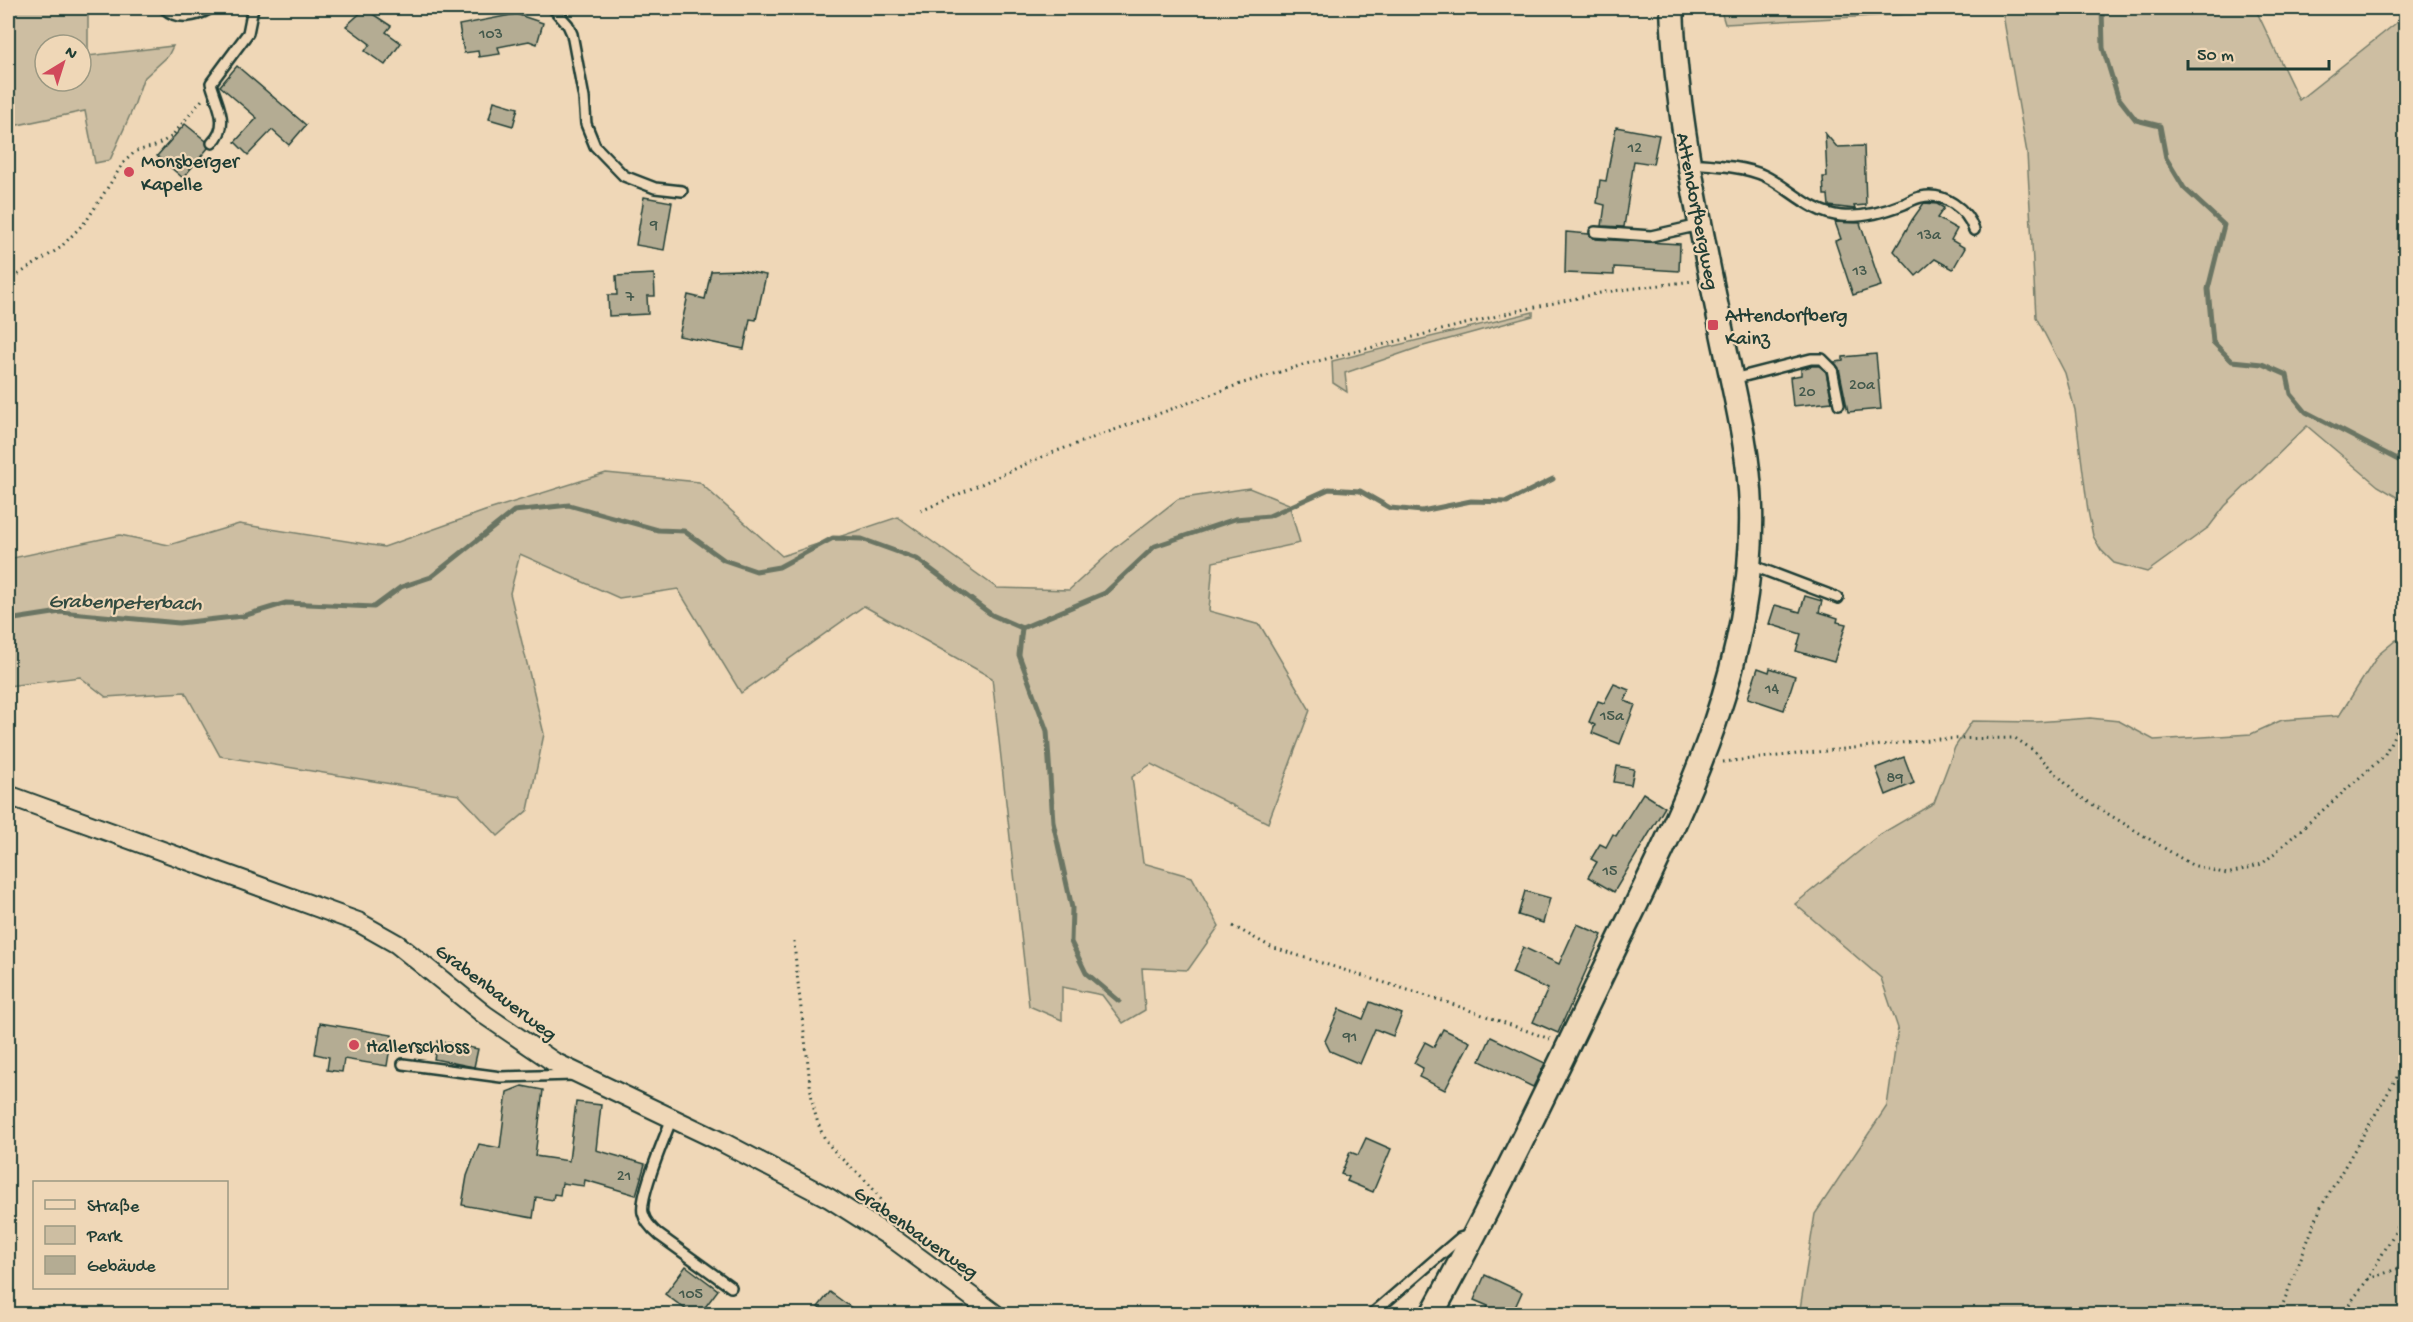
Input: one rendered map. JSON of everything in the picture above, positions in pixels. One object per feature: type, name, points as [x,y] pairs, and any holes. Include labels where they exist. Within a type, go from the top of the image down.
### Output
[{"type":"street","name":"Attendorfbergweg","points":[[1432,1314],[1568,1046],[1701,764],[1738,647],[1747,598],[1750,564],[1751,507],[1748,466],[1688,163],[1677,82],[1672,8]]},
{"type":"street","name":"Grabenbauerweg","points":[[8,795],[358,922],[398,944],[525,1044],[579,1075],[672,1118],[829,1198],[882,1232],[995,1314]]},
{"type":"lane","points":[[164,8],[177,16],[188,16],[211,8]]},
{"type":"lane","points":[[212,143],[223,126],[223,118],[211,83],[248,33],[253,8]]},
{"type":"lane","points":[[553,8],[572,34],[584,98],[586,124],[595,147],[624,176],[655,188],[682,191]]},
{"type":"lane","points":[[1688,163],[1746,170],[1762,175],[1818,209],[1842,216],[1885,211],[1920,197],[1930,196],[1946,200],[1961,208],[1970,218],[1974,230]]},
{"type":"lane","points":[[1595,232],[1651,236],[1701,225]]},
{"type":"lane","points":[[1732,379],[1822,358],[1832,369],[1839,404]]},
{"type":"lane","points":[[1750,564],[1838,598]]},
{"type":"lane","points":[[403,1065],[501,1077],[579,1075]]},
{"type":"lane","points":[[672,1118],[643,1200],[643,1215],[651,1228],[659,1235],[731,1287]]},
{"type":"lane","points":[[1372,1314],[1460,1238],[1474,1235]]},
{"type":"path","points":[[8,281],[60,248],[87,220],[124,162],[136,151],[155,146],[171,137],[210,92],[211,83]]},
{"type":"path","points":[[921,511],[1046,455],[1240,384],[1306,364],[1605,292],[1711,278]]},
{"type":"path","points":[[1701,764],[1938,739],[2015,738],[2033,750],[2077,795],[2192,866],[2227,874],[2262,864],[2384,756],[2406,704]]},
{"type":"path","points":[[1233,926],[1271,947],[1449,1003],[1568,1046]]},
{"type":"path","points":[[794,941],[811,1096],[822,1134],[829,1145],[883,1202],[886,1214],[882,1232]]},
{"type":"path","points":[[2279,1314],[2321,1207],[2406,1062]]},
{"type":"path","points":[[2342,1314],[2368,1279],[2406,1212]]},
{"type":"path","points":[[2368,1279],[2406,1266]]},
{"type":"green space","points":[[8,8],[88,8],[88,33],[33,33],[33,93],[93,93],[93,55],[173,46],[168,56],[143,79],[134,106],[110,160],[95,163],[85,111],[8,127]]},
{"type":"green space","points":[[1720,8],[2255,8],[2299,100],[2405,16],[2405,502],[2378,486],[2307,426],[2225,506],[2209,527],[2147,572],[2114,563],[2101,550],[2093,536],[2075,410],[2065,373],[2036,317],[2027,153],[2002,9],[1725,24]]},
{"type":"green space","points":[[1533,312],[1533,316],[1420,347],[1345,373],[1347,392],[1333,383],[1332,361]]},
{"type":"green space","points":[[606,473],[699,482],[782,556],[898,517],[997,588],[1069,590],[1115,548],[1178,499],[1249,488],[1289,504],[1300,543],[1213,562],[1209,611],[1260,625],[1310,710],[1268,823],[1151,764],[1132,777],[1143,863],[1192,877],[1219,926],[1188,970],[1142,968],[1145,1010],[1123,1023],[1102,995],[1062,987],[1062,1020],[1029,1006],[992,678],[864,606],[741,693],[678,589],[619,598],[520,554],[510,593],[544,734],[528,810],[498,836],[459,795],[220,756],[185,692],[106,697],[80,677],[8,686],[8,559],[120,535],[169,545],[239,524],[384,547],[485,511]]},
{"type":"green space","points":[[2396,640],[2406,642],[2405,1314],[1806,1314],[1800,1309],[1815,1214],[1887,1106],[1898,1028],[1881,978],[1795,904],[1879,835],[1934,803],[1955,747],[1972,721],[2036,722],[2090,718],[2119,721],[2154,740],[2251,734],[2282,720],[2339,716],[2378,655]]},
{"type":"building","points":[[365,9],[391,26],[386,32],[401,43],[385,65],[365,51],[370,44],[346,26]]},
{"type":"building","points":[[516,14],[543,23],[537,44],[529,41],[498,47],[500,54],[479,57],[478,51],[464,53],[459,25]]},
{"type":"building","points":[[237,66],[306,125],[289,145],[272,130],[248,155],[235,142],[257,118],[220,86]]},
{"type":"building","points":[[494,101],[518,108],[513,126],[489,119]]},
{"type":"building","points":[[185,124],[206,141],[208,148],[183,178],[157,156]]},
{"type":"building","points":[[1616,127],[1659,135],[1653,164],[1634,161],[1624,227],[1602,226],[1605,205],[1597,203],[1600,180],[1606,181]]},
{"type":"building","points":[[1825,133],[1837,147],[1864,146],[1866,205],[1854,206],[1855,209],[1829,206],[1828,195],[1824,195],[1823,177],[1827,177]]},
{"type":"building","points":[[644,197],[672,202],[664,250],[636,245]]},
{"type":"building","points":[[1924,203],[1937,204],[1944,208],[1937,218],[1957,229],[1951,240],[1965,248],[1953,269],[1935,259],[1916,276],[1894,251]]},
{"type":"building","points":[[1835,222],[1860,223],[1881,286],[1853,295],[1835,241],[1841,239]]},
{"type":"building","points":[[1566,232],[1589,234],[1595,239],[1680,244],[1679,271],[1614,267],[1614,275],[1565,273]]},
{"type":"building","points":[[739,270],[766,275],[756,320],[750,319],[744,349],[679,336],[688,295],[705,299],[711,271]]},
{"type":"building","points":[[654,274],[655,296],[647,296],[648,314],[609,316],[608,295],[617,295],[616,276]]},
{"type":"building","points":[[1876,354],[1881,409],[1848,412],[1839,368],[1834,362],[1843,361],[1843,357]]},
{"type":"building","points":[[1819,366],[1826,372],[1832,402],[1793,406],[1790,377],[1801,375],[1801,369]]},
{"type":"building","points":[[1805,596],[1822,601],[1819,612],[1838,618],[1837,622],[1846,624],[1834,662],[1796,651],[1801,634],[1769,624],[1775,605],[1800,612]]},
{"type":"building","points":[[1758,668],[1769,672],[1770,668],[1795,676],[1784,710],[1748,698]]},
{"type":"building","points":[[1614,684],[1629,690],[1625,701],[1635,705],[1620,744],[1592,733],[1595,725],[1589,722],[1598,701],[1604,703]]},
{"type":"building","points":[[1904,757],[1914,783],[1886,795],[1876,768]]},
{"type":"building","points":[[1617,766],[1634,769],[1631,785],[1614,782]]},
{"type":"building","points":[[1643,793],[1665,807],[1614,892],[1588,877],[1597,862],[1591,859],[1600,844],[1606,847],[1613,834],[1616,836]]},
{"type":"building","points":[[1525,891],[1550,898],[1543,923],[1518,915]]},
{"type":"building","points":[[1577,924],[1602,935],[1558,1033],[1533,1022],[1548,989],[1512,973],[1523,947],[1559,964]]},
{"type":"building","points":[[1370,1002],[1402,1014],[1393,1036],[1375,1029],[1360,1064],[1330,1051],[1325,1041],[1339,1009],[1363,1019]]},
{"type":"building","name":"Hallerschloss","points":[[320,1023],[392,1035],[387,1066],[344,1059],[342,1072],[327,1070],[329,1057],[315,1054]]},
{"type":"building","points":[[1443,1029],[1470,1042],[1445,1090],[1419,1077],[1423,1068],[1414,1063],[1425,1042],[1434,1047]]},
{"type":"building","points":[[1491,1037],[1545,1063],[1533,1087],[1480,1061]]},
{"type":"building","points":[[438,1041],[478,1049],[474,1067],[434,1059]]},
{"type":"building","points":[[522,1086],[543,1090],[535,1156],[569,1161],[576,1102],[601,1105],[596,1150],[645,1164],[636,1195],[585,1180],[584,1186],[562,1183],[560,1195],[554,1194],[553,1200],[536,1197],[533,1218],[462,1205],[467,1176],[479,1144],[500,1148],[507,1092]]},
{"type":"building","points":[[1366,1138],[1391,1149],[1373,1192],[1347,1181],[1349,1177],[1341,1174],[1350,1152],[1358,1155]]},
{"type":"building","points":[[686,1266],[718,1290],[700,1314],[692,1314],[665,1294]]},
{"type":"building","points":[[1485,1275],[1522,1292],[1512,1314],[1484,1314],[1488,1306],[1474,1300]]},
{"type":"building","points":[[830,1292],[860,1314],[828,1314],[818,1307]]},
{"type":"waterway","points":[[2102,8],[2103,48],[2118,97],[2136,120],[2160,126],[2166,158],[2184,188],[2224,225],[2208,289],[2213,342],[2232,361],[2262,364],[2287,375],[2291,394],[2306,412],[2406,464]]},
{"type":"waterway","name":"Grabenpeterbach","points":[[8,620],[60,612],[179,623],[243,616],[286,603],[374,607],[401,587],[431,577],[514,511],[569,505],[658,530],[684,531],[724,560],[756,571],[779,567],[833,538],[862,539],[917,559],[992,615],[1022,628],[1105,593],[1155,546],[1235,519],[1269,516],[1329,489],[1360,491],[1390,508],[1422,511],[1471,501],[1507,502],[1553,479]]},
{"type":"waterway","points":[[1022,628],[1019,655],[1047,731],[1053,822],[1072,908],[1071,942],[1086,973],[1119,1001]]},
{"type":"place","name":"Monsberger Kapelle","points":[[129,172]]},
{"type":"place","name":"Attendorfberg Kainz","points":[[1713,325]]},
{"type":"place","name":"Hallerschloss","points":[[354,1045]]}]
